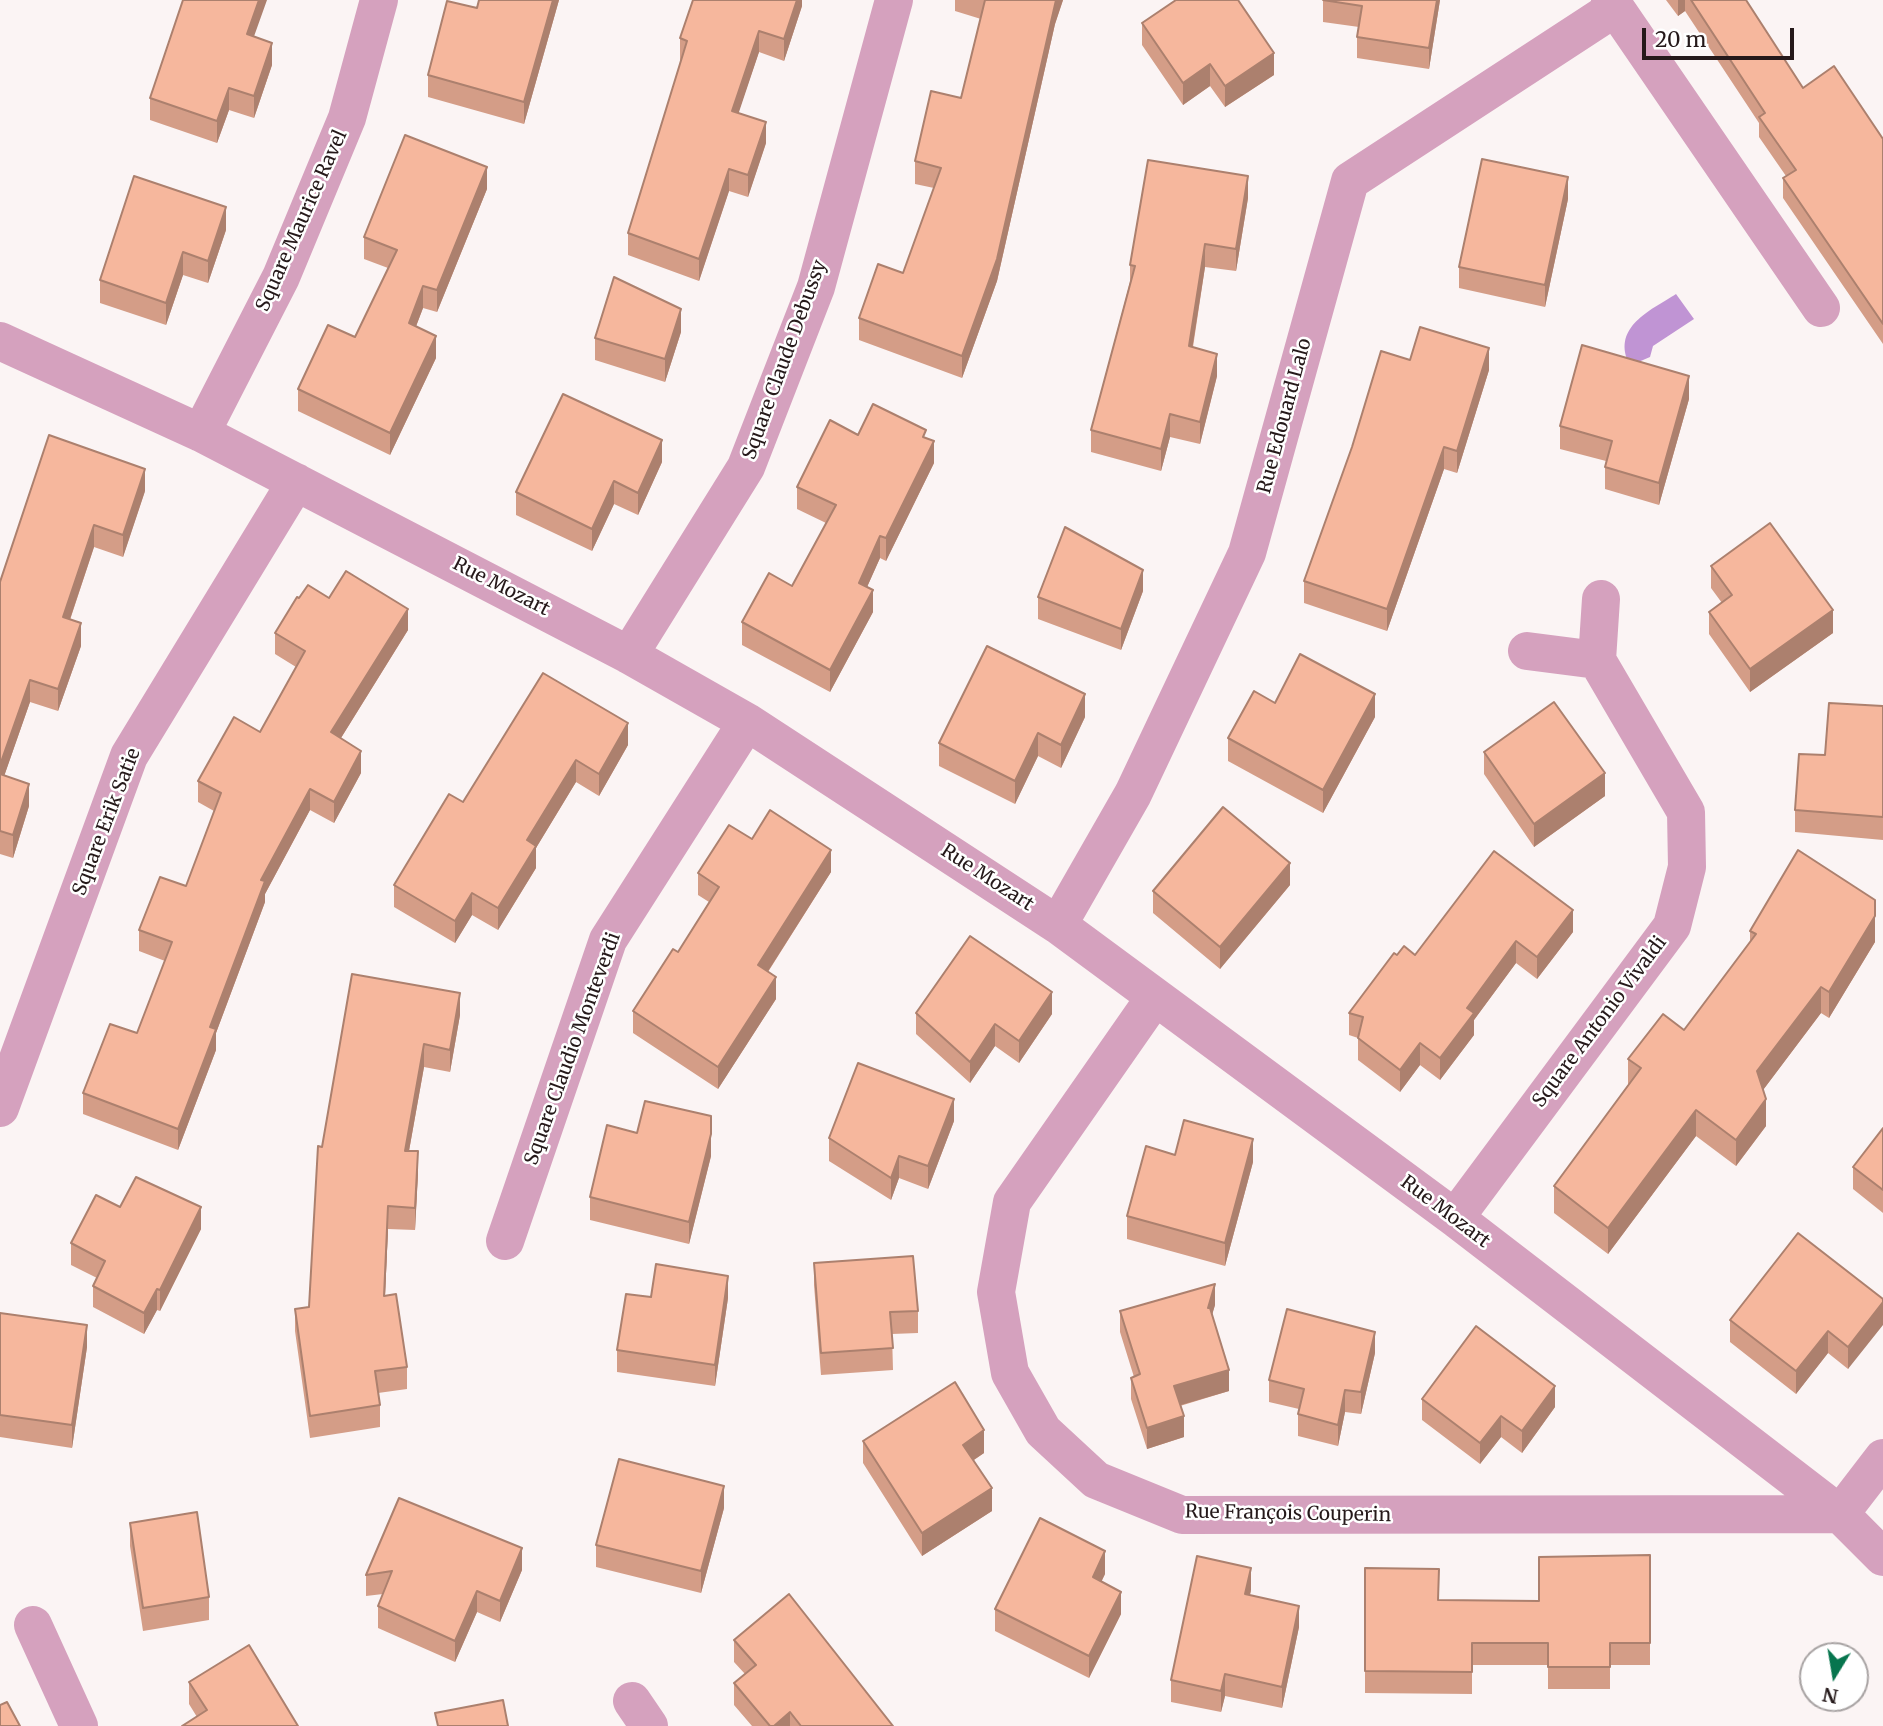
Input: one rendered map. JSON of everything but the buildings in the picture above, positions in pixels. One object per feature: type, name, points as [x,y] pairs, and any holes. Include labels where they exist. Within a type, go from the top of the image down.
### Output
[{"type":"street","name":"Square Maurice Ravel","points":[[201,433],[281,277],[332,155],[347,118],[379,0]]},
{"type":"street","name":"Square Claude Debussy","points":[[629,655],[746,467],[816,287],[894,0]]},
{"type":"street","name":"Rue Edouard Lalo","points":[[1058,925],[1133,794],[1247,553],[1350,181],[1612,4],[1821,308]]},
{"type":"street","name":"Rue Mozart","points":[[0,341],[201,433],[629,655],[747,722],[1058,925],[1455,1218],[1840,1514],[1883,1557]]},
{"type":"street","name":"Square Erik Satie","points":[[0,1108],[129,756],[296,482]]},
{"type":"street","points":[[1527,651],[1597,660],[1601,599]]},
{"type":"street","name":"Square Antonio Vivaldi","points":[[1455,1218],[1672,926],[1688,867],[1686,812],[1597,660]]},
{"type":"street","name":"Square Claudio Monteverdi","points":[[505,1241],[608,940],[747,722]]},
{"type":"street","name":"Rue François Couperin","points":[[1155,997],[1012,1202],[996,1292],[1010,1373],[1043,1431],[1096,1480],[1182,1515],[1840,1514]]},
{"type":"street","points":[[1840,1514],[1883,1458]]},
{"type":"street","points":[[33,1625],[79,1726]]},
{"type":"shaded area","points":[[1676,294],[1694,319],[1653,346],[1650,357],[1636,363],[1627,359],[1626,337],[1631,327],[1647,312]]}]
